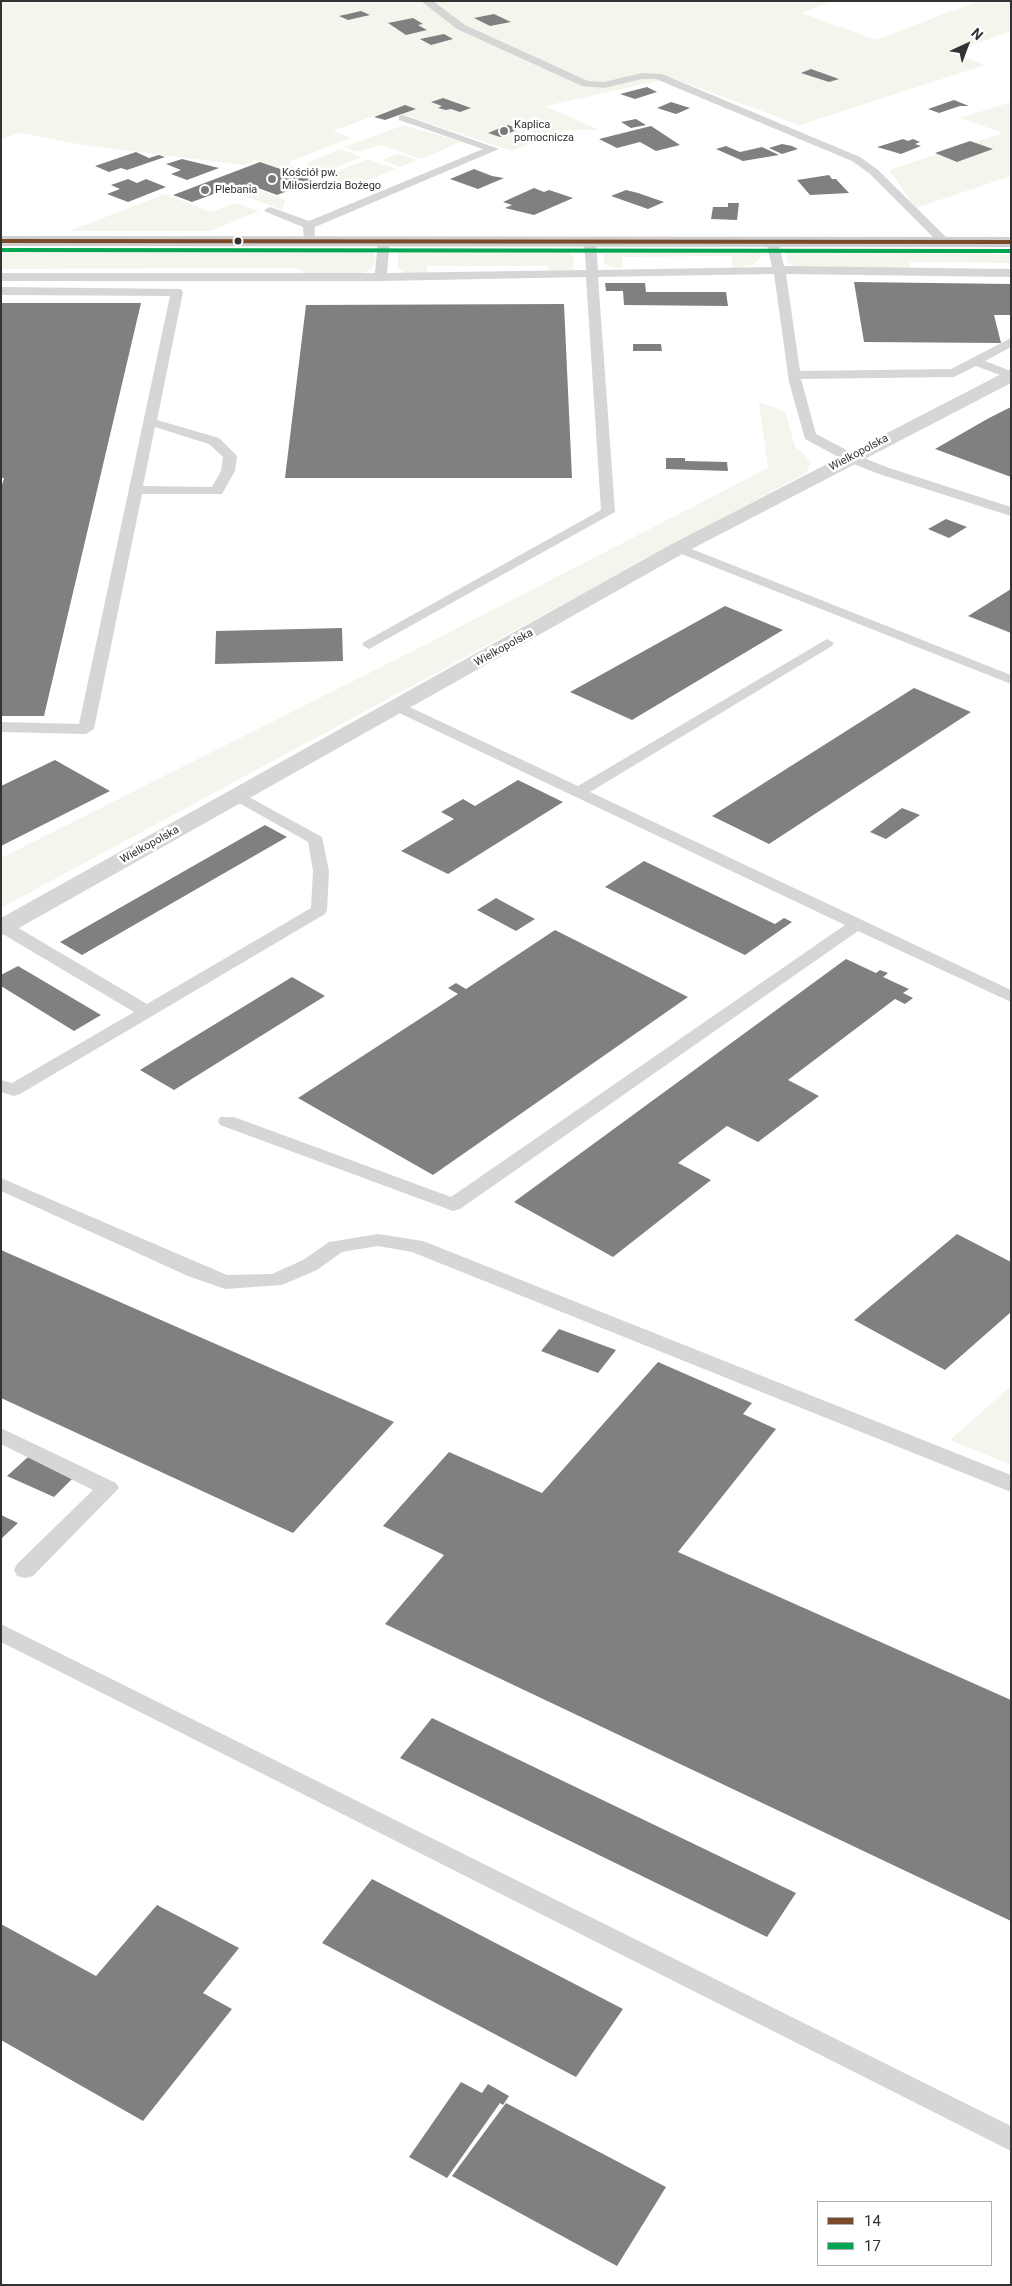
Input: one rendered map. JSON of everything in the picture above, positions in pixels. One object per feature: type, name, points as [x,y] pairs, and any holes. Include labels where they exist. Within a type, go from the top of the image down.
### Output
[{"type":"street","points":[[1,241],[309,233],[384,241],[1011,242]]},
{"type":"street","name":"Wielkopolska","points":[[3,928],[680,548],[1010,375]]},
{"type":"lane","points":[[426,1],[461,27],[586,84],[604,85],[642,76],[658,76],[856,158],[874,172],[944,241]]},
{"type":"lane","points":[[270,210],[309,233],[493,149],[403,118]]},
{"type":"lane","points":[[382,277],[384,241]]},
{"type":"lane","points":[[369,645],[608,512],[590,241]]},
{"type":"lane","points":[[772,241],[780,270],[795,375],[810,436],[851,458],[1011,512]]},
{"type":"lane","points":[[1,277],[382,277],[593,275],[780,270],[1011,273]]},
{"type":"lane","points":[[1,291],[177,292],[86,729],[1,727]]},
{"type":"lane","points":[[795,375],[954,373],[1011,342]]},
{"type":"lane","points":[[976,362],[1010,375]]},
{"type":"lane","points":[[136,490],[217,491],[228,470],[230,456],[214,441],[183,430],[150,422]]},
{"type":"lane","points":[[680,548],[1011,680]]},
{"type":"lane","points":[[578,792],[827,643]]},
{"type":"lane","points":[[398,707],[1011,997]]},
{"type":"lane","points":[[1,1086],[14,1090],[319,910],[321,871],[316,840],[238,796]]},
{"type":"lane","points":[[226,1121],[453,1205],[857,924]]},
{"type":"lane","points":[[3,928],[146,1012]]},
{"type":"lane","points":[[1,1184],[195,1271],[225,1282],[275,1280],[310,1266],[336,1247],[378,1240],[416,1246],[1011,1484]]},
{"type":"lane","points":[[1,1435],[108,1488],[25,1570]]},
{"type":"lane","points":[[1,1632],[1011,2139]]},
{"type":"shaded area","points":[[1,1],[833,1],[801,13],[876,40],[978,1],[1011,1],[1011,31],[952,53],[985,65],[800,125],[672,78],[545,106],[600,130],[565,130],[512,151],[390,110],[333,131],[352,138],[291,161],[289,164],[301,172],[296,174],[256,160],[243,165],[83,145],[20,133],[1,139]]},
{"type":"shaded area","points":[[1011,102],[1011,176],[916,208],[889,170],[1003,133],[960,118]]},
{"type":"shaded area","points":[[404,125],[461,142],[421,159],[381,145],[356,152],[344,147]]},
{"type":"shaded area","points":[[340,149],[362,157],[320,174],[305,168],[307,163]]},
{"type":"shaded area","points":[[397,154],[418,160],[400,167],[382,160]]},
{"type":"shaded area","points":[[368,159],[396,169],[354,186],[326,176]]},
{"type":"shaded area","points":[[249,186],[283,199],[285,201],[282,210],[240,194],[241,189]]},
{"type":"shaded area","points":[[165,194],[211,212],[236,203],[259,211],[211,231],[69,231]]},
{"type":"shaded area","points":[[1,250],[368,250],[374,254],[376,261],[372,268],[364,273],[344,276],[304,273],[296,268],[1,269]]},
{"type":"shaded area","points":[[398,250],[568,250],[573,257],[574,270],[572,272],[549,271],[548,266],[428,266],[427,272],[423,274],[405,273],[398,268]]},
{"type":"shaded area","points":[[598,250],[759,251],[761,256],[753,265],[733,268],[731,256],[622,257],[623,267],[615,268],[604,264],[604,255],[596,253]]},
{"type":"shaded area","points":[[787,250],[947,251],[1011,255],[1011,263],[910,262],[909,269],[795,267],[787,262]]},
{"type":"shaded area","points":[[759,403],[775,407],[786,414],[795,447],[811,463],[806,473],[1,908],[1,858],[411,652],[768,468]]},
{"type":"shaded area","points":[[1011,1386],[1011,1465],[950,1440]]},
{"type":"building","points":[[361,11],[370,15],[348,20],[339,16]]},
{"type":"building","points":[[494,14],[511,22],[490,26],[474,18]]},
{"type":"building","points":[[413,18],[423,24],[418,25],[427,30],[406,35],[388,23]]},
{"type":"building","points":[[444,34],[453,39],[431,45],[420,39]]},
{"type":"building","points":[[811,69],[839,79],[829,82],[801,73]]},
{"type":"building","points":[[647,87],[657,92],[635,99],[620,94]]},
{"type":"building","points":[[443,98],[471,108],[460,112],[451,109],[446,110],[438,108],[442,106],[431,102]]},
{"type":"building","points":[[954,100],[969,106],[960,106],[939,113],[928,109]]},
{"type":"building","points":[[671,102],[690,108],[676,114],[657,108]]},
{"type":"building","points":[[405,105],[416,109],[385,120],[374,117]]},
{"type":"building","points":[[636,119],[646,125],[631,128],[621,122]]},
{"type":"building","name":"Kaplica pomocnicza","points":[[508,125],[519,129],[500,137],[488,133]]},
{"type":"building","points":[[651,126],[680,145],[656,151],[640,142],[617,148],[599,139]]},
{"type":"building","points":[[903,139],[908,141],[913,139],[920,142],[915,144],[921,146],[901,154],[877,147]]},
{"type":"building","points":[[970,141],[993,149],[957,162],[935,153]]},
{"type":"building","points":[[782,144],[798,149],[782,154],[769,148]]},
{"type":"building","points":[[726,146],[740,152],[762,147],[779,155],[743,161],[716,149]]},
{"type":"building","points":[[136,152],[149,158],[159,155],[165,157],[127,170],[121,168],[109,172],[95,166]]},
{"type":"building","points":[[182,159],[219,168],[187,180],[171,174],[181,170],[166,164]]},
{"type":"building","name":"Kościół pw. Miłosierdzia Bożego","points":[[260,162],[318,182],[309,186],[305,184],[277,195],[250,185],[242,188],[235,186],[192,202],[173,195]]},
{"type":"building","points":[[474,169],[492,176],[504,178],[478,189],[450,179]]},
{"type":"building","points":[[829,175],[832,179],[836,179],[849,193],[810,195],[797,180]]},
{"type":"building","points":[[128,179],[137,183],[146,179],[166,187],[128,202],[107,194],[120,189],[111,185]]},
{"type":"building","points":[[534,188],[544,192],[549,190],[573,198],[534,215],[505,208],[512,205],[503,202]]},
{"type":"building","points":[[626,190],[664,202],[648,209],[611,196]]},
{"type":"building","points":[[728,203],[739,203],[737,220],[711,219],[713,207],[728,207]]},
{"type":"building","points":[[854,282],[1011,284],[1011,315],[994,315],[1001,343],[864,342]]},
{"type":"building","points":[[605,283],[645,283],[646,292],[726,292],[728,306],[624,305],[623,291],[606,291]]},
{"type":"building","points":[[1,303],[141,303],[44,716],[1,716],[1,488],[4,478],[1,478]]},
{"type":"building","points":[[564,304],[572,478],[285,478],[306,305]]},
{"type":"building","points":[[633,344],[661,344],[662,351],[633,351]]},
{"type":"building","points":[[1011,407],[1011,477],[935,449],[989,418]]},
{"type":"building","points":[[666,458],[685,458],[685,461],[727,462],[728,471],[666,469]]},
{"type":"building","points":[[946,519],[967,527],[949,538],[928,529]]},
{"type":"building","points":[[1011,589],[1011,633],[968,616]]},
{"type":"building","points":[[725,606],[783,630],[632,720],[570,692]]},
{"type":"building","points":[[342,628],[343,661],[215,664],[216,631]]},
{"type":"building","points":[[914,688],[971,712],[769,844],[712,816]]},
{"type":"building","points":[[55,760],[110,791],[1,846],[1,786]]},
{"type":"building","points":[[518,780],[563,802],[448,874],[401,851],[454,819],[441,812],[463,799],[475,806]]},
{"type":"building","points":[[902,808],[920,815],[886,839],[870,832]]},
{"type":"building","points":[[265,825],[287,837],[82,955],[60,942]]},
{"type":"building","points":[[644,861],[775,924],[784,918],[792,922],[745,955],[605,887]]},
{"type":"building","points":[[496,898],[535,919],[516,931],[477,910]]},
{"type":"building","points":[[555,930],[688,997],[433,1175],[298,1098],[458,994],[448,988],[456,983],[466,989]]},
{"type":"building","points":[[846,959],[876,973],[880,970],[888,973],[883,977],[909,989],[903,993],[913,998],[905,1004],[895,999],[788,1080],[819,1096],[758,1142],[727,1126],[678,1163],[711,1180],[613,1257],[514,1202]]},
{"type":"building","points":[[18,966],[101,1015],[74,1031],[1,986],[1,975]]},
{"type":"building","points":[[292,977],[325,996],[174,1090],[140,1070]]},
{"type":"building","points":[[957,1234],[1011,1262],[1011,1312],[945,1370],[854,1320]]},
{"type":"building","points":[[1,1250],[394,1422],[293,1533],[1,1398]]},
{"type":"building","points":[[559,1329],[616,1350],[598,1373],[541,1351]]},
{"type":"building","points":[[658,1362],[752,1403],[743,1414],[776,1429],[678,1552],[1011,1700],[1011,1921],[385,1624],[444,1555],[383,1526],[449,1452],[542,1493]]},
{"type":"building","points":[[28,1457],[73,1478],[54,1497],[7,1476]]},
{"type":"building","points":[[1,1515],[18,1523],[1,1539]]},
{"type":"building","points":[[432,1718],[796,1893],[767,1937],[400,1758]]},
{"type":"building","points":[[372,1879],[623,2009],[576,2077],[322,1943]]},
{"type":"building","points":[[157,1905],[239,1948],[203,1993],[232,2009],[143,2121],[1,2040],[1,1924],[96,1976]]},
{"type":"building","points":[[461,2082],[482,2093],[488,2084],[509,2096],[503,2105],[500,2103],[447,2178],[409,2157]]},
{"type":"building","points":[[506,2103],[666,2187],[617,2266],[452,2176]]},
{"type":"transit line","name":"14","points":[[1,241],[1011,242]]},
{"type":"transit line","name":"17","points":[[1,250],[1011,251]]},
{"type":"place","name":"Kaplica pomocnicza","points":[[504,131]]},
{"type":"place","name":"Kościół pw. Miłosierdzia Bożego","points":[[272,179]]},
{"type":"place","name":"Plebania","points":[[205,190]]}]
